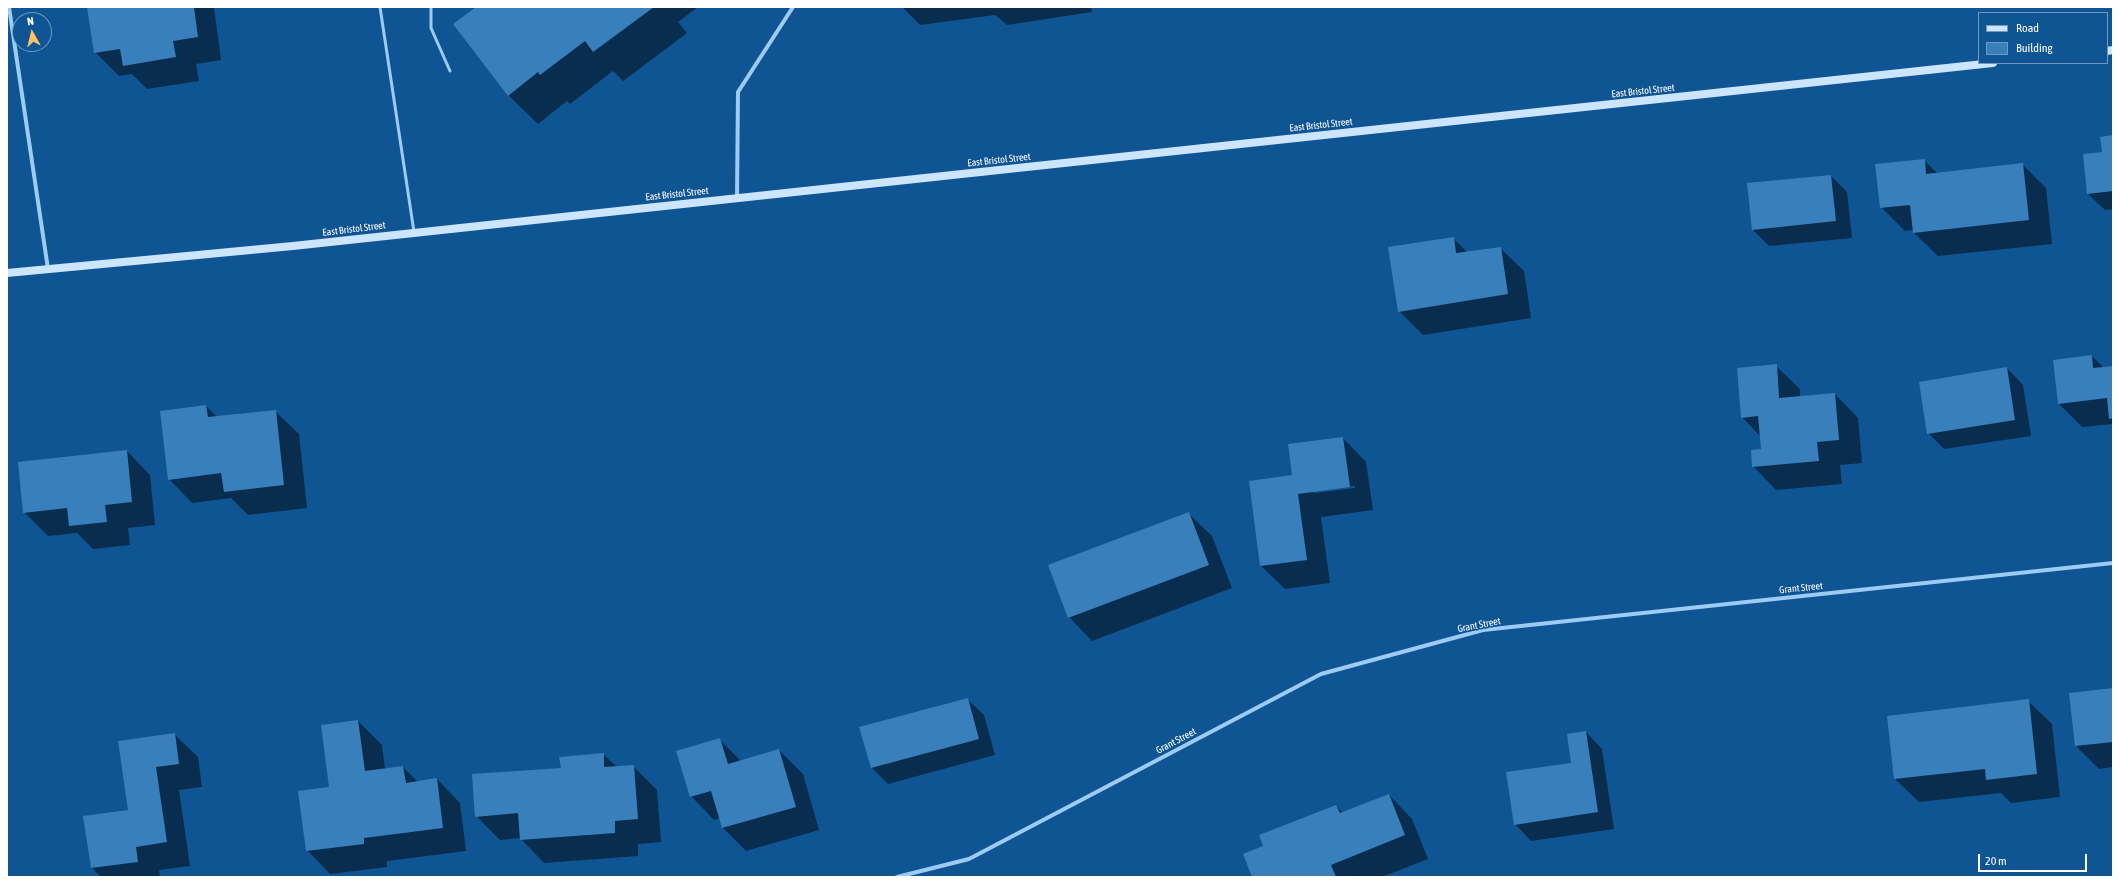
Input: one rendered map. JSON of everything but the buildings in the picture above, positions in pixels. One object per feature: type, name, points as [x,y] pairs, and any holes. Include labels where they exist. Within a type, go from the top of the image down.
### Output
[{"type":"main road","name":"East Bristol Street","points":[[7,273],[285,246],[1983,64]]},
{"type":"street","points":[[9,7],[48,269]]},
{"type":"street","points":[[737,198],[738,92],[793,7]]},
{"type":"street","name":"Grant Street","points":[[897,877],[969,859],[1321,674],[1483,630],[2113,563]]},
{"type":"lane","points":[[380,7],[414,232]]},
{"type":"lane","points":[[431,7],[431,28],[450,71]]}]
